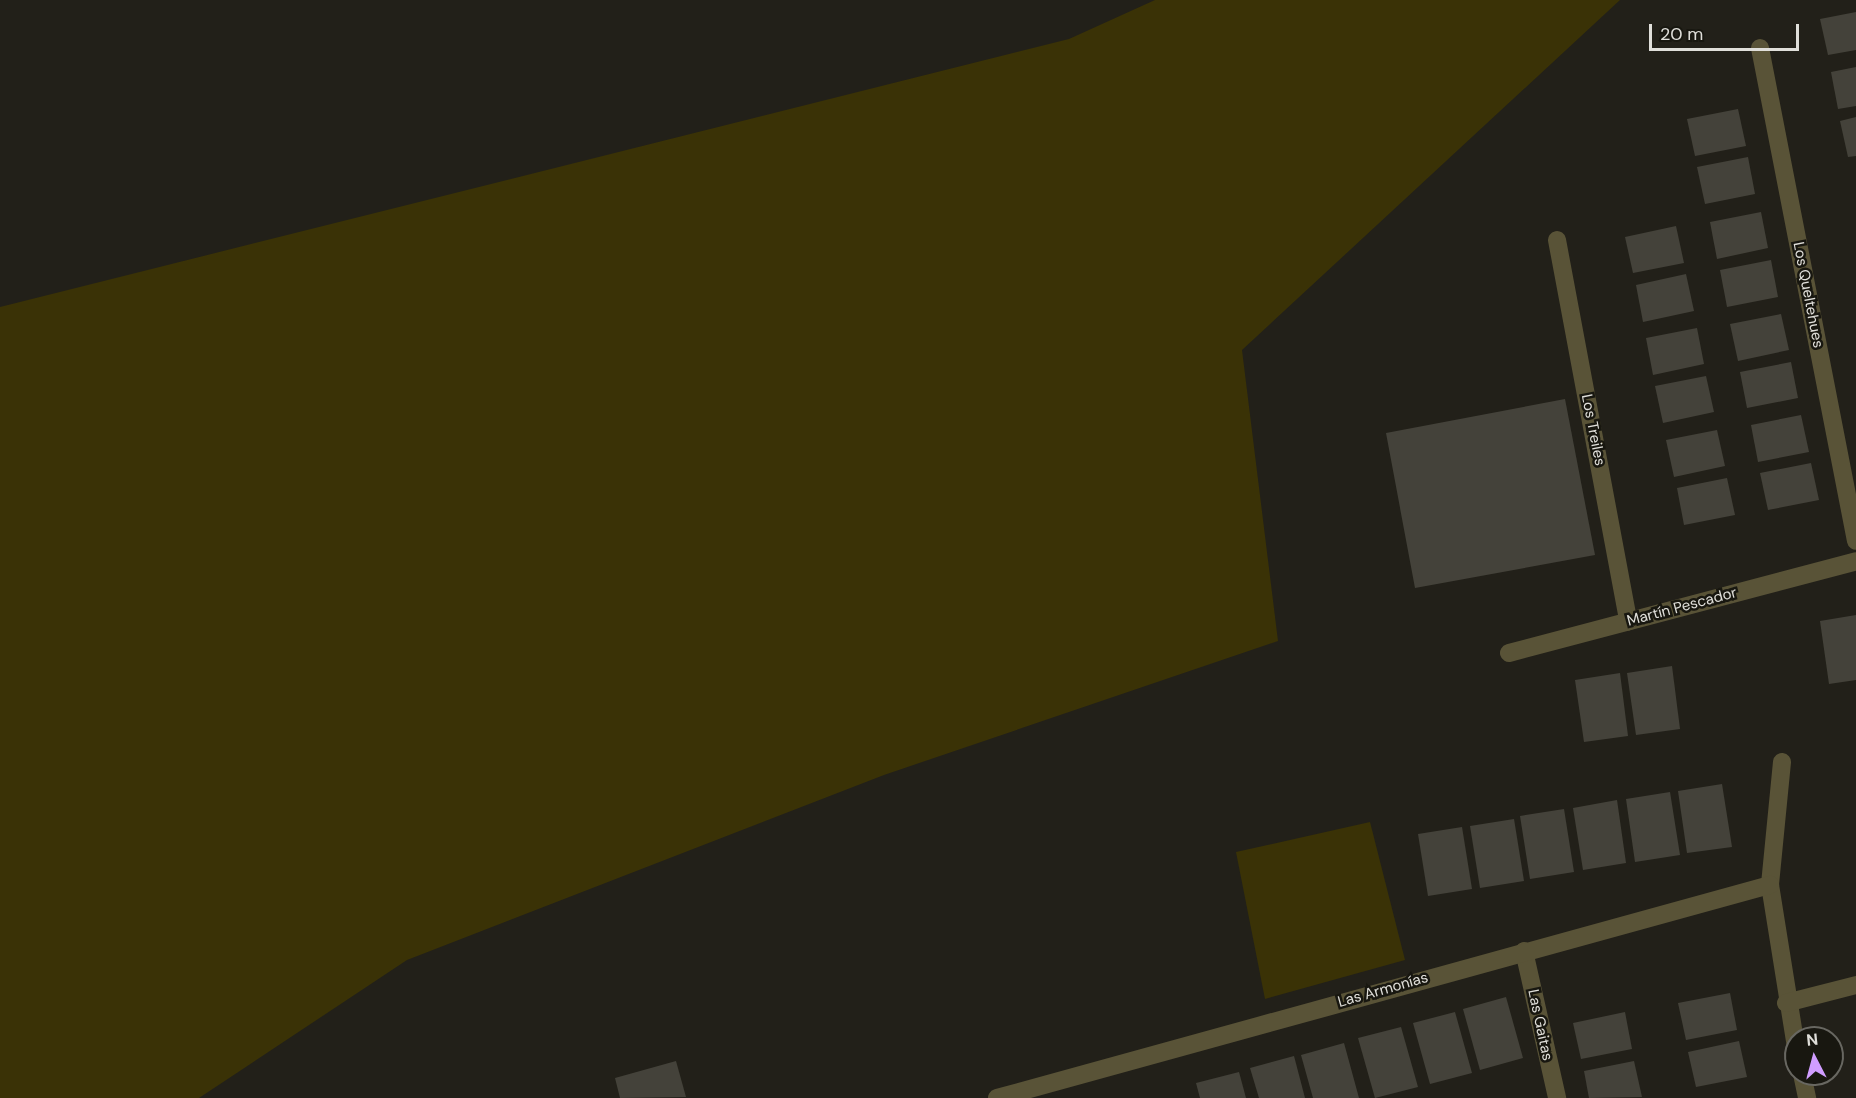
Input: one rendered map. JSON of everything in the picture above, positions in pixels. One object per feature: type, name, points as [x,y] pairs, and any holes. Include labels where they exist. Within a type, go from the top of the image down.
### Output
[{"type":"street","name":"Los Queltehues","points":[[1760,48],[1856,541]]},
{"type":"street","name":"Los Treiles","points":[[1557,240],[1628,621]]},
{"type":"street","name":"Martín Pescador","points":[[1509,652],[1856,561]]},
{"type":"street","points":[[1782,762],[1770,885],[1791,1026]]},
{"type":"street","name":"Las Armonías","points":[[997,1098],[1770,885]]},
{"type":"street","name":"Las Gaitas","points":[[1524,951],[1557,1098]]},
{"type":"street","points":[[1786,1003],[1856,985]]},
{"type":"shaded area","points":[[1155,0],[1620,0],[1242,350],[1278,641],[884,775],[407,960],[199,1098],[0,1098],[0,307],[1069,39]]},
{"type":"shaded area","points":[[1370,822],[1405,960],[1265,999],[1236,852]]},
{"type":"building","points":[[1856,12],[1856,50],[1828,55],[1820,19]]},
{"type":"building","points":[[1856,67],[1856,106],[1838,109],[1831,72]]},
{"type":"building","points":[[1738,109],[1746,146],[1695,156],[1687,119]]},
{"type":"building","points":[[1856,117],[1856,156],[1848,157],[1840,121]]},
{"type":"building","points":[[1748,157],[1755,194],[1705,204],[1697,167]]},
{"type":"building","points":[[1761,212],[1768,248],[1717,259],[1710,222]]},
{"type":"building","points":[[1676,226],[1684,263],[1633,273],[1625,237]]},
{"type":"building","points":[[1771,260],[1778,297],[1727,307],[1720,270]]},
{"type":"building","points":[[1686,274],[1694,311],[1643,322],[1636,285]]},
{"type":"building","points":[[1781,314],[1789,350],[1738,361],[1730,324]]},
{"type":"building","points":[[1697,328],[1704,364],[1653,375],[1646,338]]},
{"type":"building","points":[[1791,362],[1798,398],[1747,408],[1740,372]]},
{"type":"building","points":[[1706,376],[1714,412],[1663,423],[1655,386]]},
{"type":"building","points":[[1565,399],[1595,555],[1415,588],[1386,433]]},
{"type":"building","points":[[1801,415],[1809,452],[1758,462],[1751,425]]},
{"type":"building","points":[[1717,430],[1725,466],[1674,477],[1666,440]]},
{"type":"building","points":[[1811,463],[1819,500],[1768,510],[1760,473]]},
{"type":"building","points":[[1727,478],[1735,515],[1684,525],[1677,488]]},
{"type":"building","points":[[1856,615],[1856,680],[1829,684],[1820,621]]},
{"type":"building","points":[[1672,666],[1680,729],[1636,735],[1627,673]]},
{"type":"building","points":[[1620,673],[1628,736],[1584,742],[1575,680]]},
{"type":"building","points":[[1722,784],[1732,847],[1687,853],[1678,791]]},
{"type":"building","points":[[1670,792],[1680,855],[1635,862],[1626,799]]},
{"type":"building","points":[[1617,800],[1626,863],[1583,870],[1573,808]]},
{"type":"building","points":[[1564,809],[1574,872],[1530,879],[1520,816]]},
{"type":"building","points":[[1514,819],[1524,881],[1480,888],[1470,826]]},
{"type":"building","points":[[1462,827],[1472,889],[1428,896],[1418,834]]},
{"type":"building","points":[[1730,993],[1737,1030],[1686,1040],[1678,1003]]},
{"type":"building","points":[[1506,997],[1523,1058],[1480,1070],[1463,1009]]},
{"type":"building","points":[[1455,1012],[1472,1073],[1430,1084],[1413,1023]]},
{"type":"building","points":[[1625,1012],[1632,1049],[1581,1059],[1573,1023]]},
{"type":"building","points":[[1401,1027],[1418,1087],[1375,1098],[1358,1038]]},
{"type":"building","points":[[1739,1041],[1747,1077],[1696,1087],[1688,1052]]},
{"type":"building","points":[[1344,1043],[1359,1098],[1313,1098],[1301,1055]]},
{"type":"building","points":[[1294,1056],[1305,1098],[1259,1098],[1250,1068]]},
{"type":"building","points":[[676,1061],[686,1097],[620,1098],[615,1078]]},
{"type":"building","points":[[1634,1061],[1642,1097],[1589,1098],[1584,1071]]},
{"type":"building","points":[[1239,1072],[1246,1098],[1200,1098],[1196,1083]]}]
